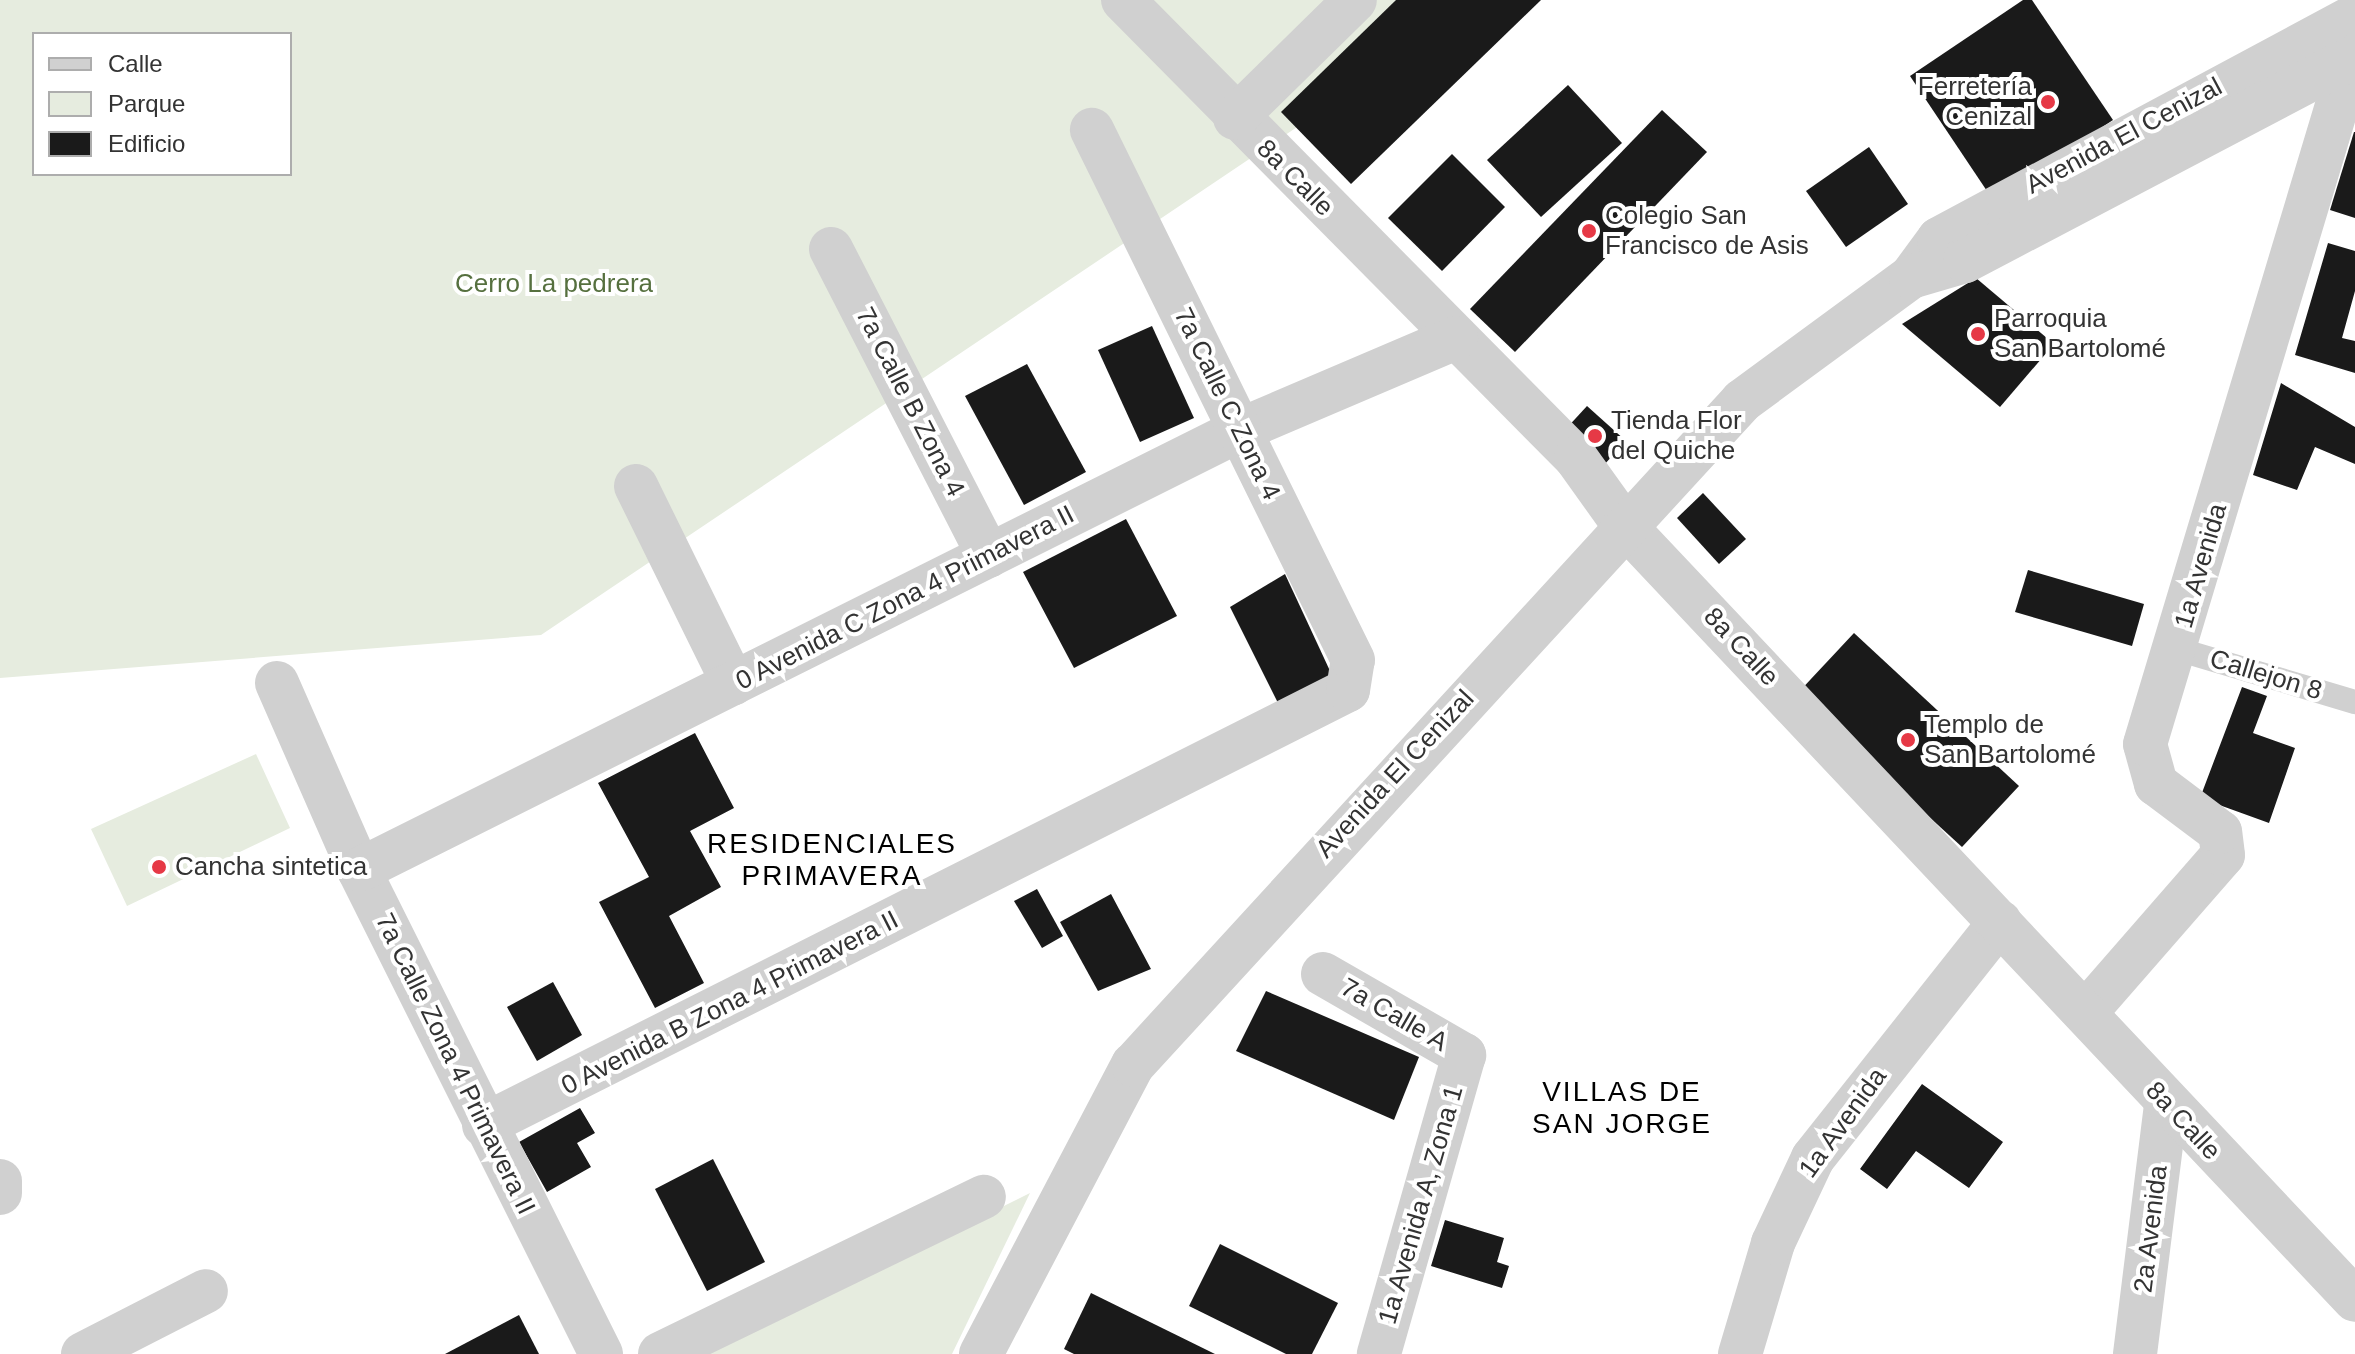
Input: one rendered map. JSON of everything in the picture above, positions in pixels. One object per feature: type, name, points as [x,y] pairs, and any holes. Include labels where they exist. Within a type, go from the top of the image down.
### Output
[{"type":"street","name":"8a Calle","points":[[1123,0],[1235,118],[1576,458],[1624,525],[2086,1012],[2166,1104],[2355,1300]]},
{"type":"street","points":[[1235,118],[1355,0]]},
{"type":"street","name":"Avenida El Cenizal","points":[[981,1354],[1133,1065],[1624,525],[1742,401],[1911,277],[1939,239],[2355,16]]},
{"type":"street","name":"Avenida El Cenizal","points":[[1911,277],[1965,261],[2352,54]]},
{"type":"street","name":"1a Avenida","points":[[2086,1012],[2223,855],[2220,832],[2156,784],[2145,756],[2352,54]]},
{"type":"street","name":"7a Calle C Zona 4","points":[[1092,130],[1353,660],[1355,679]]},
{"type":"street","name":"7a Calle B Zona 4","points":[[831,249],[989,556]]},
{"type":"street","name":"0 Avenida C Zona 4 Primavera II","points":[[359,870],[1240,430],[1456,338]]},
{"type":"street","points":[[636,486],[733,683]]},
{"type":"street","name":"0 Avenida B Zona 4 Primavera II","points":[[484,1125],[1335,700],[1355,679]]},
{"type":"street","name":"7a Calle Zona 4 Primavera II","points":[[277,683],[359,870],[601,1354]]},
{"type":"street","name":"1a Avenida","points":[[1740,1354],[1773,1243],[1813,1158],[2000,922]]},
{"type":"street","name":"7a Calle A","points":[[1323,974],[1464,1055]]},
{"type":"street","name":"1a Avenida A, Zona 1","points":[[1379,1354],[1464,1055]]},
{"type":"street","name":"2a Avenida","points":[[2135,1354],[2166,1104]]},
{"type":"street","points":[[0,1181],[0,1193]]},
{"type":"street","points":[[660,1354],[984,1197]]},
{"type":"street","points":[[83,1354],[206,1291]]},
{"type":"lane","name":"Callejon 8","points":[[2177,649],[2355,702]]},
{"type":"green space","name":"Cerro La pedrera","points":[[0,0],[1486,0],[541,635],[0,678]]},
{"type":"green space","name":"Cancha sintetica","points":[[256,754],[290,828],[127,906],[91,829]]},
{"type":"green space","points":[[1030,1193],[952,1354],[705,1354]]},
{"type":"building","points":[[1396,0],[1541,0],[1351,184],[1281,112]]},
{"type":"building","points":[[2023,0],[2032,0],[2113,120],[1993,200],[1910,76]]},
{"type":"building","points":[[1568,85],[1622,143],[1541,217],[1487,160]]},
{"type":"building","name":"Colegio San Francisco de Asis","points":[[1662,110],[1707,152],[1515,352],[1470,309]]},
{"type":"building","points":[[2355,132],[2355,218],[2330,210]]},
{"type":"building","points":[[1869,147],[1908,204],[1846,247],[1806,191]]},
{"type":"building","points":[[1452,154],[1505,207],[1442,271],[1388,218]]},
{"type":"building","points":[[2328,243],[2355,251],[2355,291],[2342,338],[2355,341],[2355,373],[2295,355]]},
{"type":"building","name":"Parroquia San Bartolomé","points":[[1976,278],[2054,344],[2000,407],[1902,324]]},
{"type":"building","points":[[1152,326],[1194,418],[1140,442],[1098,350]]},
{"type":"building","points":[[1027,364],[1086,472],[1024,505],[965,396]]},
{"type":"building","points":[[2281,383],[2355,427],[2355,464],[2315,447],[2297,490],[2253,475]]},
{"type":"building","name":"Tienda Flor del Quiche","points":[[1587,406],[1626,441],[1603,466],[1564,431]]},
{"type":"building","points":[[1703,493],[1746,539],[1719,564],[1677,518]]},
{"type":"building","points":[[1126,519],[1177,616],[1074,668],[1023,572]]},
{"type":"building","points":[[2028,570],[2144,604],[2132,646],[2015,612]]},
{"type":"building","points":[[1285,574],[1337,686],[1285,717],[1230,607]]},
{"type":"building","name":"Templo de San Bartolomé","points":[[1854,633],[2019,786],[1962,847],[1796,695]]},
{"type":"building","points":[[2242,687],[2267,696],[2253,733],[2295,748],[2269,823],[2200,798]]},
{"type":"building","points":[[695,733],[734,808],[690,831],[721,887],[669,916],[704,983],[655,1008],[599,902],[649,877],[598,783]]},
{"type":"building","points":[[1037,889],[1063,936],[1042,948],[1014,901]]},
{"type":"building","points":[[1111,894],[1151,969],[1098,991],[1060,922]]},
{"type":"building","points":[[553,982],[582,1035],[537,1061],[507,1007]]},
{"type":"building","points":[[1266,991],[1419,1057],[1394,1120],[1236,1051]]},
{"type":"building","points":[[1922,1084],[2003,1142],[1969,1188],[1916,1151],[1887,1189],[1860,1169]]},
{"type":"building","points":[[580,1108],[595,1133],[577,1143],[591,1167],[547,1192],[519,1142]]},
{"type":"building","points":[[713,1159],[765,1262],[707,1291],[655,1189]]},
{"type":"building","points":[[1445,1220],[1504,1238],[1497,1262],[1509,1266],[1502,1288],[1431,1266]]},
{"type":"building","points":[[1220,1244],[1338,1303],[1312,1354],[1286,1354],[1189,1306]]},
{"type":"building","points":[[1091,1293],[1215,1354],[1074,1354],[1064,1349]]},
{"type":"building","points":[[519,1315],[539,1354],[445,1354]]},
{"type":"place","name":"Ferretería Cenizal","points":[[2048,102]]},
{"type":"place","name":"Colegio San Francisco de Asis","points":[[1589,231]]},
{"type":"place","name":"Parroquia San Bartolomé","points":[[1978,334]]},
{"type":"place","name":"Tienda Flor del Quiche","points":[[1595,436]]},
{"type":"place","name":"Templo de San Bartolomé","points":[[1908,740]]},
{"type":"place","name":"Cancha sintetica","points":[[159,867]]},
{"type":"district","name":"RESIDENCIALES PRIMAVERA","points":[[832,860]]},
{"type":"district","name":"VILLAS DE SAN JORGE","points":[[1622,1108]]}]
